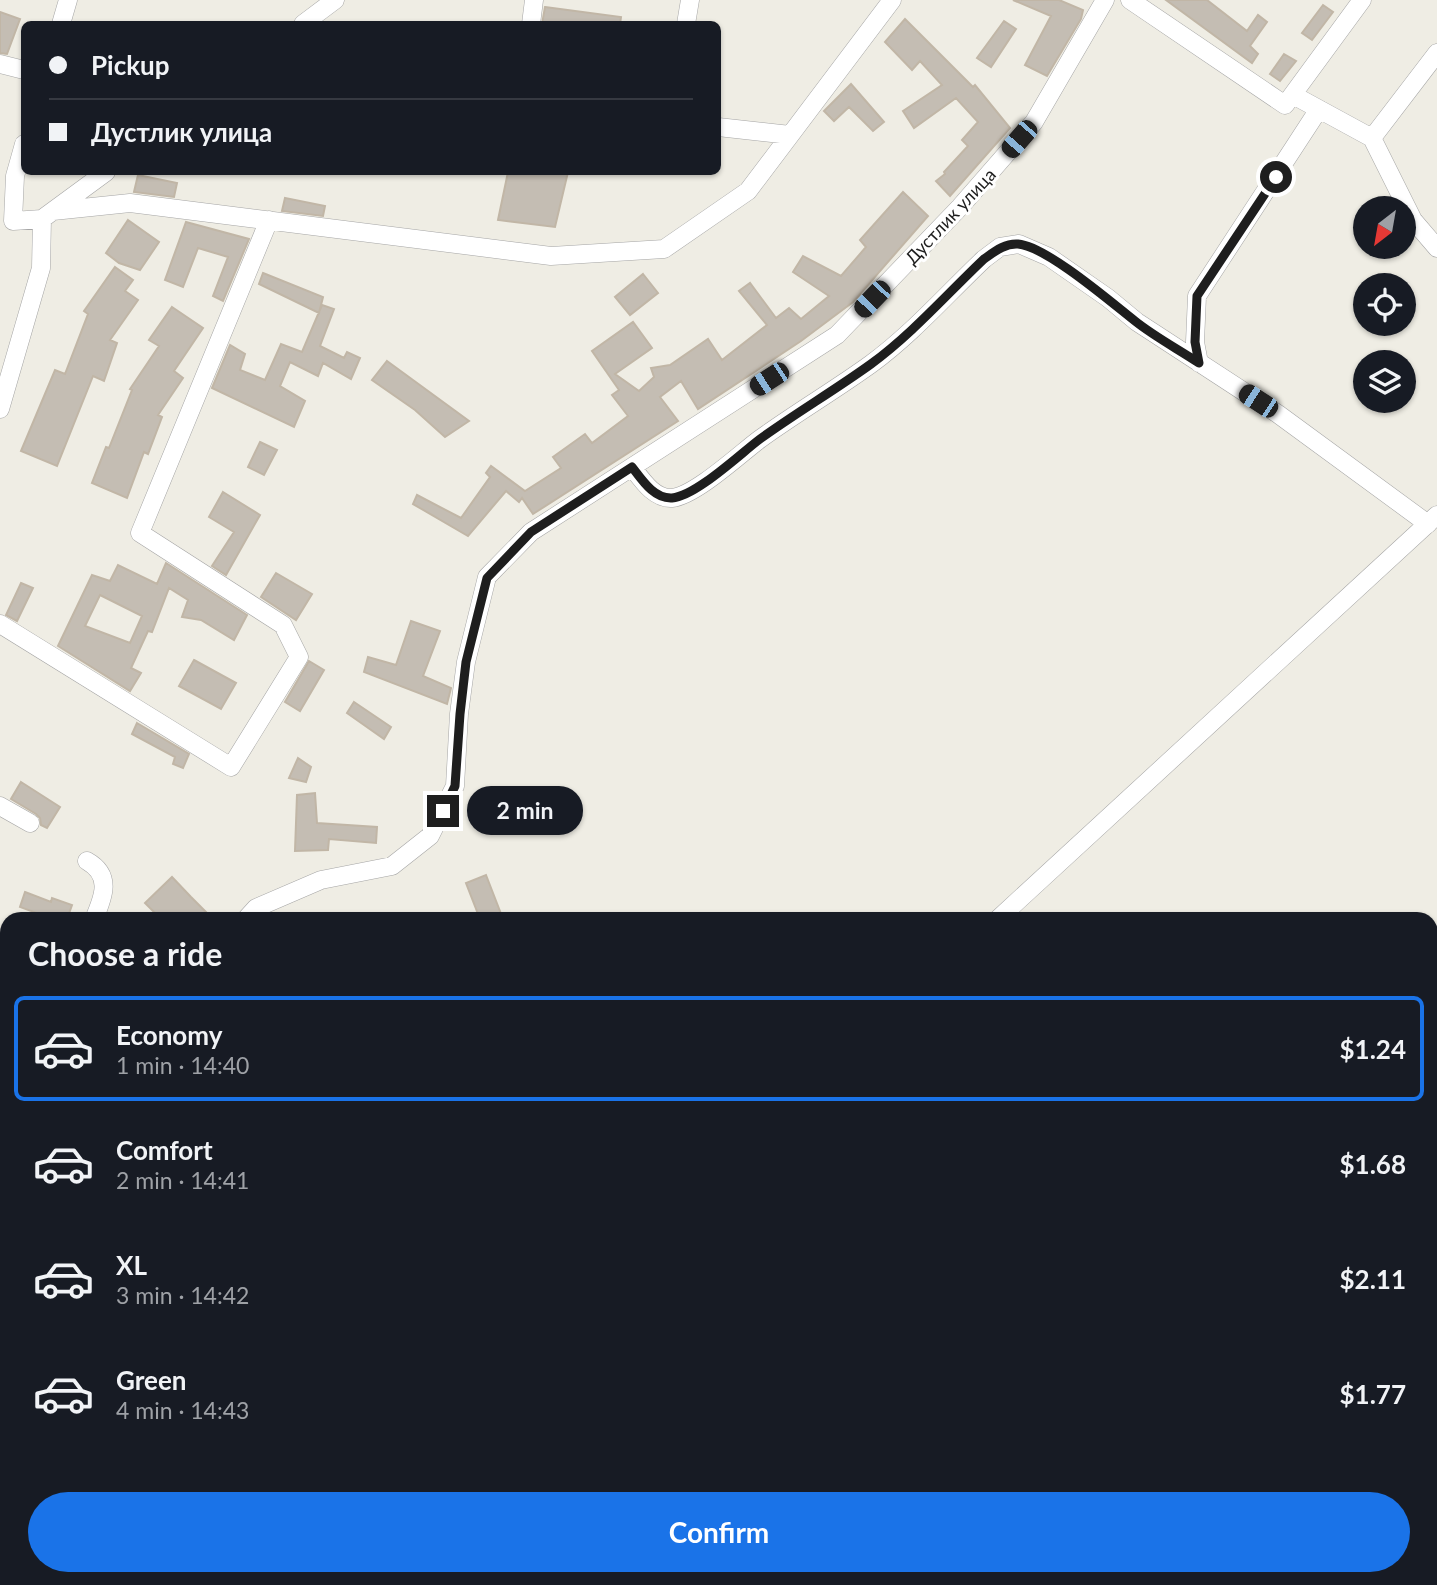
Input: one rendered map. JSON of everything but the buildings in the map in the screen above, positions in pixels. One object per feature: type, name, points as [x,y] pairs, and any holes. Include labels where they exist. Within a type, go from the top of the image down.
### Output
[{"type":"street","points":[[62,21],[68,0]]},
{"type":"street","points":[[307,21],[335,0]]},
{"type":"street","points":[[531,21],[534,0]]},
{"type":"street","points":[[686,21],[690,0]]},
{"type":"street","points":[[21,155],[6,220],[130,203],[551,256],[664,249],[748,191],[892,0]]},
{"type":"street","name":"Дустлик улица","points":[[252,912],[321,880],[392,866],[430,836],[455,786],[466,662],[487,578],[531,532],[837,335],[960,207],[1034,122],[1105,0]]},
{"type":"street","points":[[1130,0],[1285,105],[1362,0]]},
{"type":"street","points":[[1372,138],[1437,53]]},
{"type":"street","points":[[0,64],[21,69]]},
{"type":"street","points":[[1293,95],[1372,138],[1413,220],[1437,248]]},
{"type":"street","points":[[1199,363],[1195,342],[1197,296],[1319,109]]},
{"type":"street","points":[[721,127],[790,135]]},
{"type":"street","points":[[0,409],[41,268],[47,215],[102,175]]},
{"type":"street","points":[[0,624],[231,767],[299,656],[283,625],[140,533],[269,220]]},
{"type":"street","points":[[632,467],[659,496],[679,497],[711,477],[897,343],[984,259],[1000,247],[1019,244],[1049,257],[1137,322],[1433,520],[1006,912]]},
{"type":"street","points":[[0,806],[30,823]]},
{"type":"street","points":[[88,860],[98,867],[104,884],[102,901],[97,912]]},
{"type":"route","points":[[443,811],[455,786],[466,662],[487,578],[531,532],[632,467],[659,496],[679,497],[711,477],[897,343],[984,259],[1000,247],[1019,244],[1049,257],[1137,322],[1199,363],[1195,342],[1197,296],[1276,177]]}]
